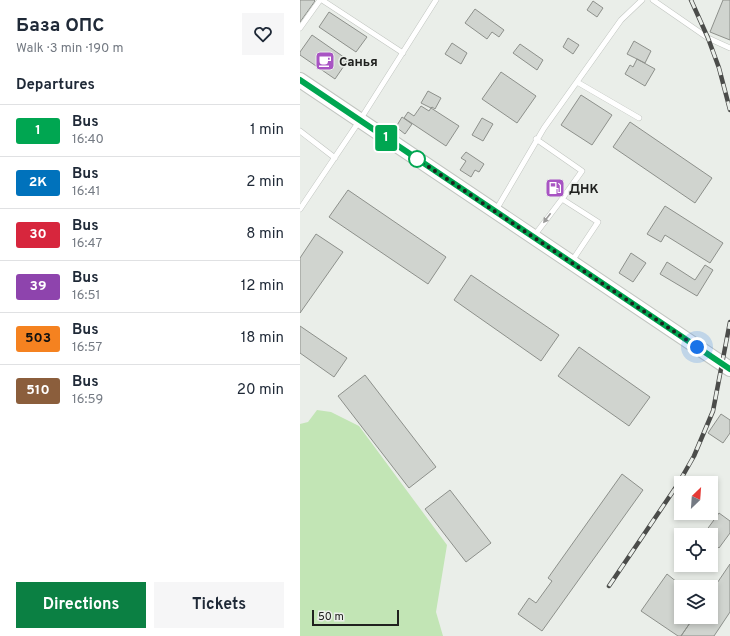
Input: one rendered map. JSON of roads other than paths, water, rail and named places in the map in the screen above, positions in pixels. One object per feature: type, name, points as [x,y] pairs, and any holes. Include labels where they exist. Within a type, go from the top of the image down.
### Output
[{"type":"main road","points":[[300,80],[730,369]]},
{"type":"lane","points":[[300,28],[321,0],[403,53]]},
{"type":"lane","points":[[300,209],[360,120],[436,0]]},
{"type":"lane","points":[[496,212],[536,139],[621,20],[642,0]]},
{"type":"lane","points":[[653,0],[708,38],[730,48]]},
{"type":"lane","points":[[576,82],[639,118]]},
{"type":"lane","points":[[300,131],[335,158]]},
{"type":"lane","points":[[533,237],[582,171],[536,139]]},
{"type":"lane","points":[[562,199],[598,222],[571,262]]},
{"type":"railway","points":[[691,0],[708,38],[719,68],[730,110]]},
{"type":"railway","points":[[609,586],[678,484],[694,456],[713,411],[730,322]]},
{"type":"place","name":"Санья","points":[[325,61]]},
{"type":"place","name":"ДНК","points":[[555,188]]}]
